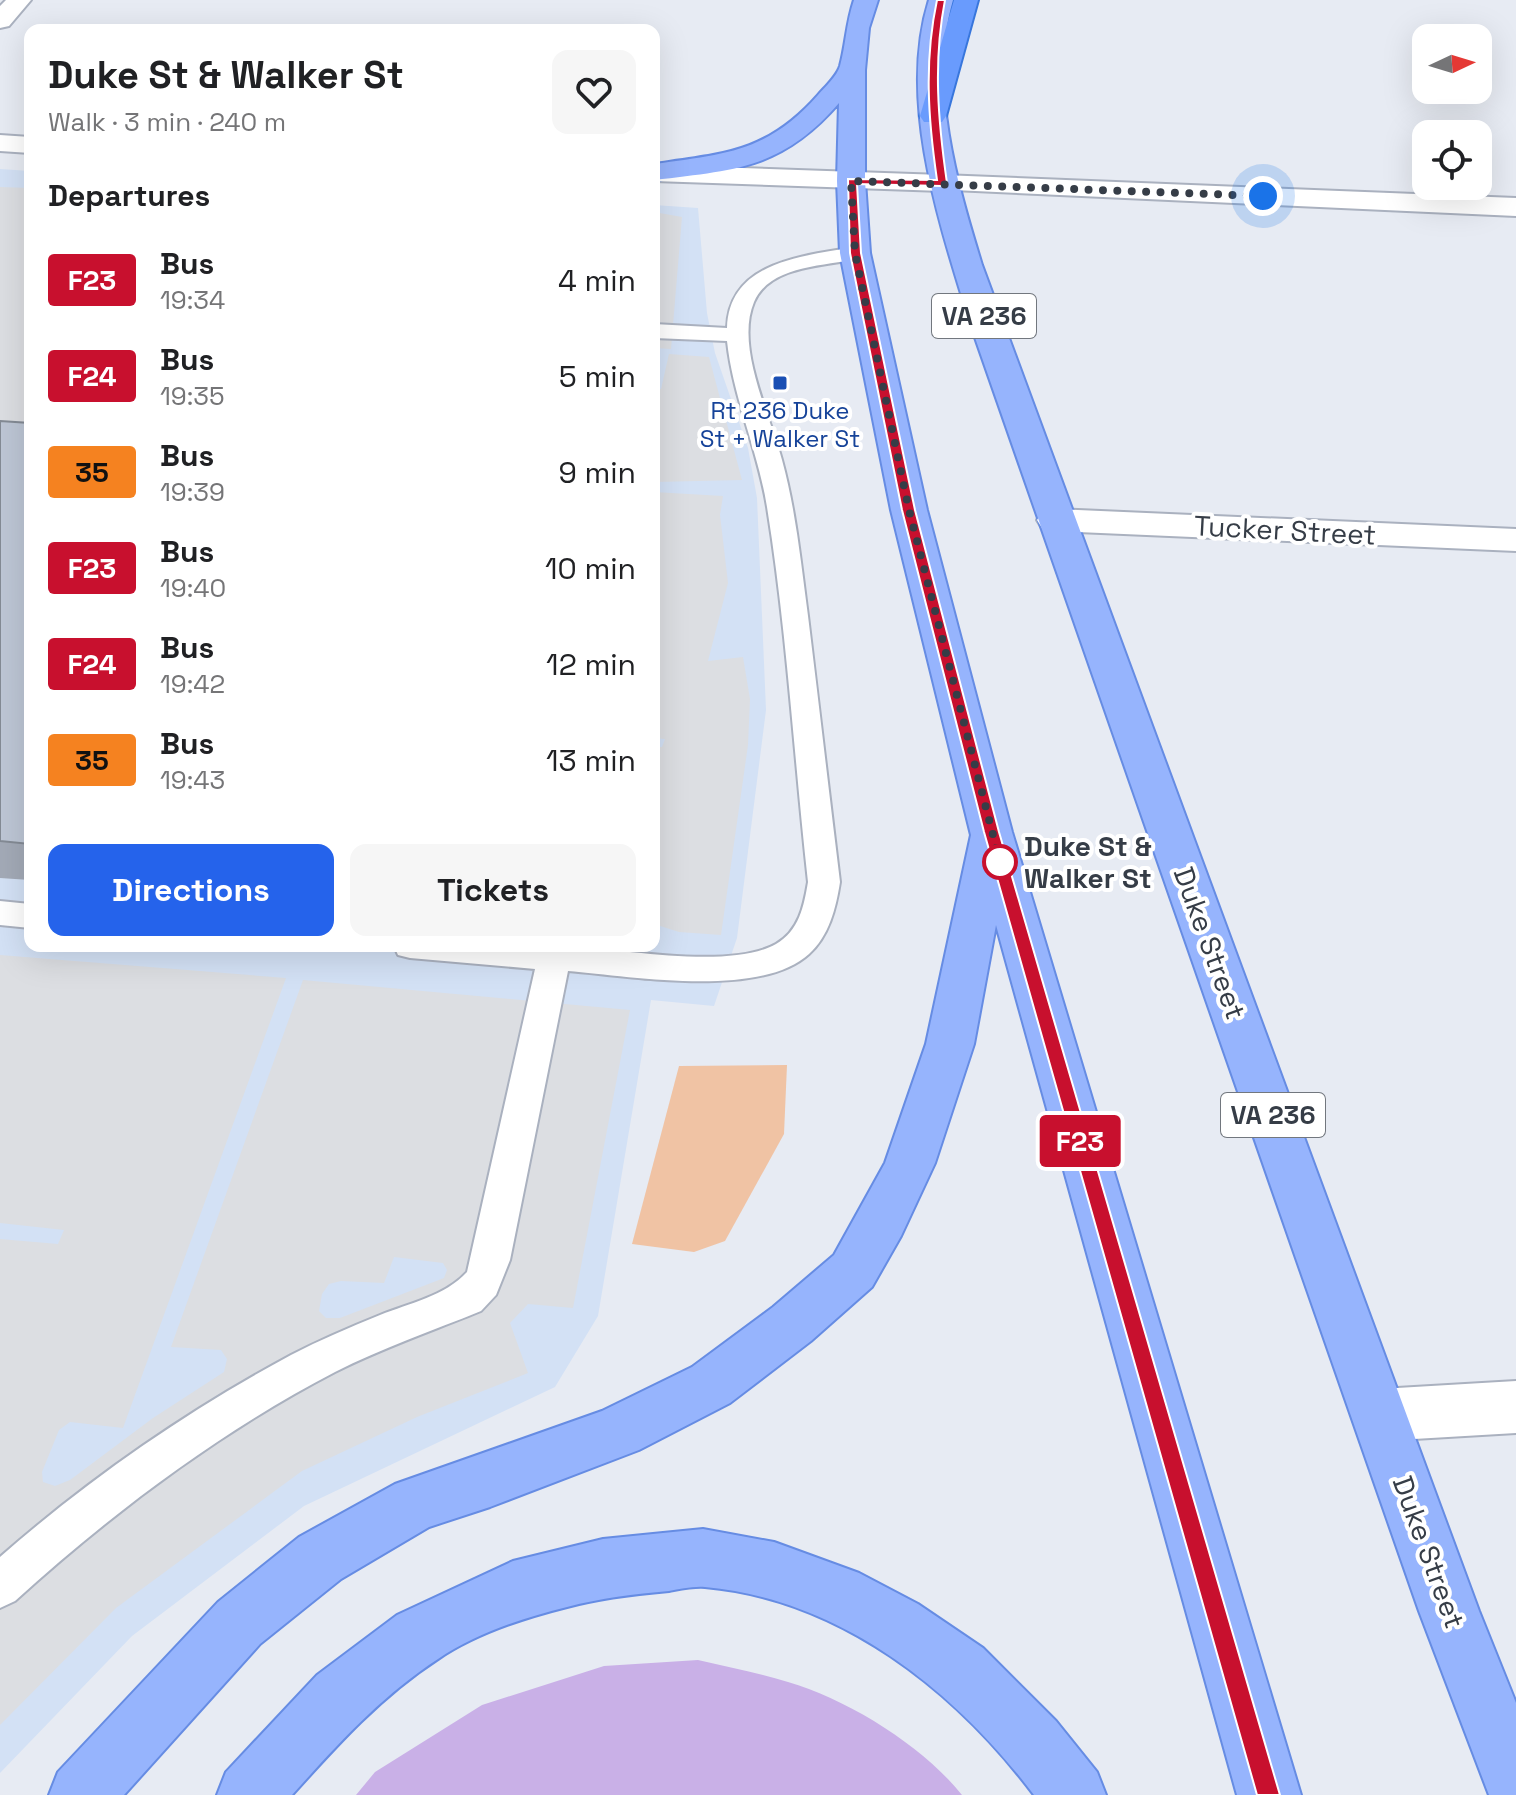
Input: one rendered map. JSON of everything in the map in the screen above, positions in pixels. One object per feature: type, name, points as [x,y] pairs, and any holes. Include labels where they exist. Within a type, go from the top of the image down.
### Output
[{"type":"highway","points":[[933,116],[966,0]]},
{"type":"main road","points":[[866,0],[857,28],[852,70],[851,181],[855,253],[909,510],[991,832],[1269,1795]]},
{"type":"main road","name":"Duke Street","points":[[941,0],[933,39],[933,116],[942,183],[987,326],[1449,1611],[1516,1783]]},
{"type":"main road","points":[[660,172],[766,151],[784,141],[816,113],[852,70]]},
{"type":"main road","points":[[81,1795],[239,1623],[320,1558],[415,1504],[490,1480],[619,1431],[711,1385],[792,1324],[853,1271],[883,1220],[910,1163],[950,1044],[991,832]]},
{"type":"main road","points":[[249,1795],[339,1697],[418,1636],[513,1591],[603,1568],[703,1558],[774,1571],[838,1594],[897,1625],[961,1670],[1034,1743],[1074,1795]]},
{"type":"street","points":[[0,21],[19,0]]},
{"type":"street","points":[[0,143],[24,145]]},
{"type":"street","points":[[660,173],[1516,207]]},
{"type":"street","name":"Tucker Street","points":[[1055,520],[1516,540]]},
{"type":"street","points":[[1380,1415],[1516,1407]]},
{"type":"lane","points":[[482,952],[649,965],[736,967],[785,955],[800,944],[820,911],[824,882],[784,538],[770,462],[740,358],[739,335],[742,303],[763,278],[780,268],[855,253]]},
{"type":"lane","points":[[660,331],[739,335]]},
{"type":"lane","points":[[0,913],[24,915]]},
{"type":"lane","points":[[0,1586],[134,1478],[213,1423],[306,1367],[467,1299],[482,1283],[491,1260],[554,958]]},
{"type":"shaded area","points":[[0,169],[24,171],[24,952],[660,952],[660,205],[698,208],[707,313],[715,353],[748,448],[757,498],[766,710],[737,938],[714,1006],[651,1000],[598,1316],[555,1387],[304,1506],[132,1636],[0,1773]]},
{"type":"shaded area","points":[[0,187],[24,188],[24,436],[0,433]]},
{"type":"shaded area","points":[[660,213],[682,217],[671,349],[660,348]]},
{"type":"shaded area","points":[[669,354],[709,357],[742,480],[660,482],[661,389]]},
{"type":"shaded area","points":[[660,492],[723,496],[720,515],[728,583],[708,661],[743,657],[750,699],[748,745],[721,935],[679,932],[660,926],[660,747],[665,739],[660,739]]},
{"type":"shaded area","points":[[0,955],[286,978],[123,1428],[70,1422],[59,1430],[42,1472],[43,1482],[55,1486],[70,1480],[153,1418],[224,1372],[227,1359],[221,1350],[171,1347],[303,980],[630,1010],[573,1308],[528,1304],[510,1323],[528,1373],[417,1417],[302,1471],[116,1608],[0,1725],[0,1239],[58,1244],[64,1230],[0,1223]],"holes":[[[394,1257],[443,1263],[447,1270],[444,1278],[340,1318],[326,1318],[319,1311],[322,1294],[329,1284],[341,1281],[384,1283]]]},
{"type":"shaded area","points":[[787,1065],[784,1134],[725,1241],[694,1252],[632,1244],[679,1066]]},
{"type":"shaded area","points":[[698,1660],[777,1679],[835,1700],[906,1742],[962,1795],[356,1795],[375,1772],[482,1705],[604,1666]]},
{"type":"building","points":[[0,421],[24,423],[24,843],[0,841]]},
{"type":"bus line","name":"F23","points":[[941,0],[933,39],[932,65],[933,116],[942,183],[851,181],[855,253],[909,510],[991,832],[1269,1795]]},
{"type":"place","name":"Rt 236 Duke St + Walker St","points":[[780,383]]},
{"type":"place","name":"Duke St & Walker St","points":[[1000,862]]},
{"type":"route","points":[[1000,862],[909,510],[855,253],[851,181],[1263,196]]}]
